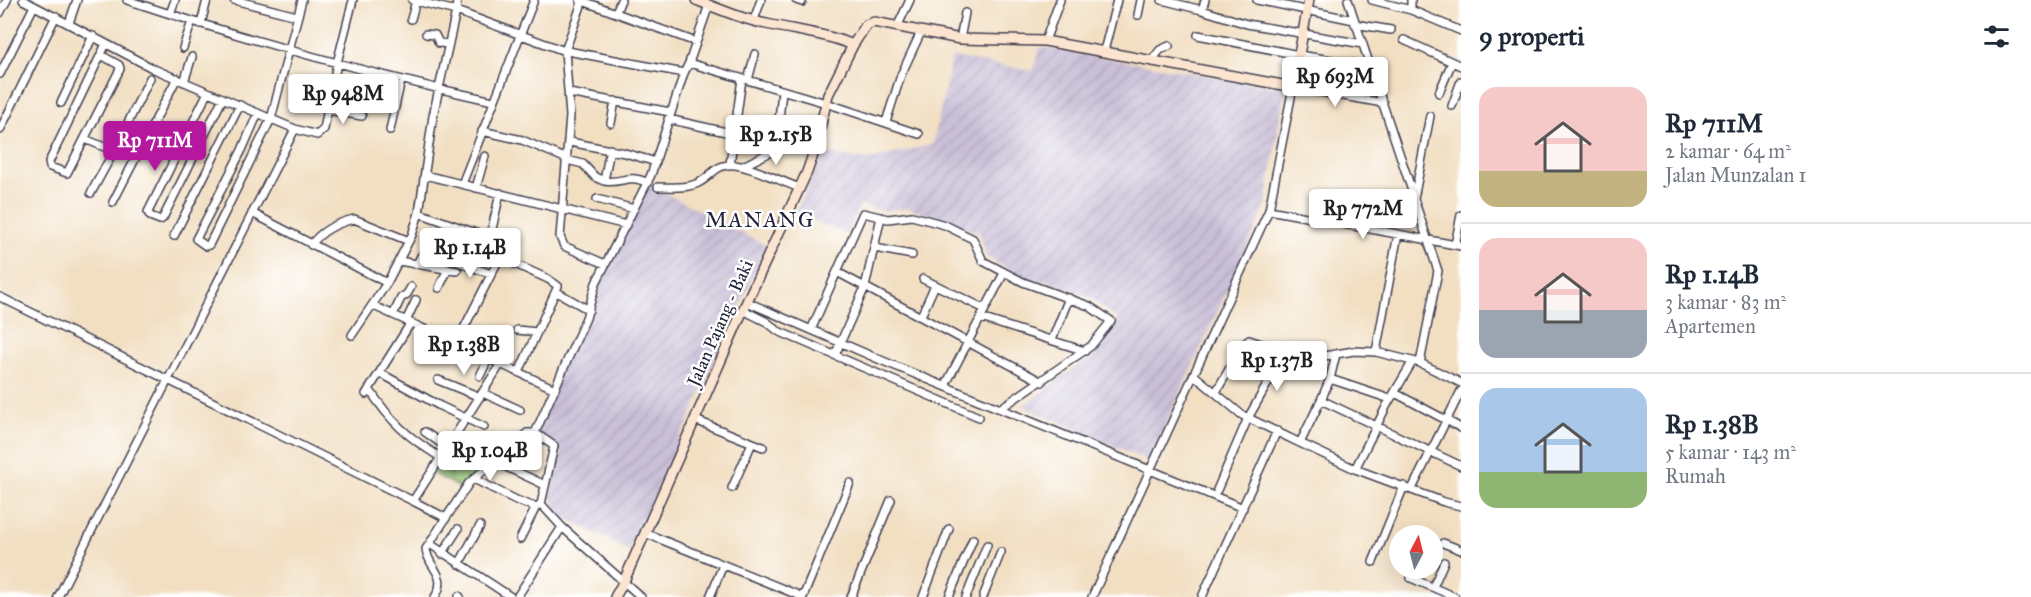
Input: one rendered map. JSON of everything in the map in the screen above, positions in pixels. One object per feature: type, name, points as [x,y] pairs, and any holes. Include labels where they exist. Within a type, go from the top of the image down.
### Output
[{"type":"main road","points":[[696,0],[754,20],[822,35],[853,45]]},
{"type":"main road","points":[[897,27],[960,39],[1046,41],[1293,87],[1309,0]]},
{"type":"main road","name":"Jalan Pajang - Baki","points":[[615,597],[800,188],[815,149],[830,89],[863,28],[870,22],[897,27]]},
{"type":"street","points":[[0,14],[7,0]]},
{"type":"street","points":[[23,0],[154,69],[295,129],[317,135],[324,129],[353,0]]},
{"type":"street","points":[[69,23],[77,0]]},
{"type":"street","points":[[127,0],[288,50],[400,80],[493,101]]},
{"type":"street","points":[[170,14],[175,0]]},
{"type":"street","points":[[201,24],[207,0]]},
{"type":"street","points":[[234,0],[297,16]]},
{"type":"street","points":[[258,113],[242,150],[196,239],[206,246],[271,119],[302,0]]},
{"type":"street","points":[[352,335],[374,306],[387,283],[409,241],[419,213],[433,116],[457,0]]},
{"type":"street","points":[[462,184],[534,0]]},
{"type":"street","points":[[605,264],[578,253],[562,243],[565,158],[570,141],[569,93],[564,50],[581,0],[696,42]]},
{"type":"street","points":[[616,12],[621,0]]},
{"type":"street","points":[[754,20],[761,0]]},
{"type":"street","points":[[897,27],[910,0]]},
{"type":"street","points":[[1046,41],[1060,0]]},
{"type":"street","points":[[1104,51],[1117,0]]},
{"type":"street","points":[[1138,15],[1141,0]]},
{"type":"street","points":[[1162,0],[1247,24],[1363,44]]},
{"type":"street","points":[[1202,10],[1205,0]]},
{"type":"street","points":[[1257,0],[1391,30]]},
{"type":"street","points":[[1348,0],[1438,271],[1416,362],[1392,396],[1355,469]]},
{"type":"street","points":[[1372,0],[1408,9],[1461,31]]},
{"type":"street","points":[[1408,9],[1412,0]]},
{"type":"street","points":[[411,19],[414,1],[456,11],[564,50],[684,73]]},
{"type":"street","points":[[534,433],[589,310],[594,289],[605,264],[648,183],[669,115],[709,5]]},
{"type":"street","points":[[0,74],[34,6]]},
{"type":"street","points":[[960,39],[965,13]]},
{"type":"street","points":[[0,130],[56,16]]},
{"type":"street","points":[[183,48],[192,21]]},
{"type":"street","points":[[886,122],[901,75],[921,32]]},
{"type":"street","points":[[426,34],[435,36],[439,43],[449,44]]},
{"type":"street","points":[[1198,35],[1370,66]]},
{"type":"street","points":[[61,103],[93,36]]},
{"type":"street","points":[[1404,40],[1461,66]]},
{"type":"street","points":[[102,55],[119,65],[120,69],[67,174],[50,167],[49,162],[106,45]]},
{"type":"street","points":[[1152,60],[1160,50],[1169,46]]},
{"type":"street","points":[[730,164],[745,80],[755,54]]},
{"type":"street","points":[[184,82],[192,57]]},
{"type":"street","points":[[1438,93],[1452,62]]},
{"type":"street","points":[[688,63],[826,103],[919,134]]},
{"type":"street","points":[[1297,67],[1374,79]]},
{"type":"street","points":[[91,193],[150,78]]},
{"type":"street","points":[[113,202],[177,78]]},
{"type":"street","points":[[390,130],[400,80]]},
{"type":"street","points":[[1452,106],[1461,81]]},
{"type":"street","points":[[1092,597],[1269,210],[1293,87],[1383,103]]},
{"type":"street","points":[[776,149],[782,91]]},
{"type":"street","points":[[208,92],[148,212],[150,216],[160,220],[163,218],[223,98]]},
{"type":"street","points":[[569,93],[615,101],[735,134]]},
{"type":"street","points":[[611,123],[615,101]]},
{"type":"street","points":[[174,236],[240,105]]},
{"type":"street","points":[[328,110],[362,116]]},
{"type":"street","points":[[1414,199],[1430,116]]},
{"type":"street","points":[[58,597],[295,129]]},
{"type":"street","points":[[482,131],[522,140],[583,164],[596,177],[604,181],[630,177],[648,183]]},
{"type":"street","points":[[85,139],[114,151]]},
{"type":"street","points":[[570,141],[656,162]]},
{"type":"street","points":[[743,166],[776,149],[794,146],[815,149]]},
{"type":"street","points":[[604,181],[610,149]]},
{"type":"street","points":[[476,188],[485,156]]},
{"type":"street","points":[[658,187],[698,183],[714,169],[730,164],[743,166],[800,188]]},
{"type":"street","points":[[424,175],[626,225]]},
{"type":"street","points":[[490,238],[500,193]]},
{"type":"street","points":[[597,199],[634,209]]},
{"type":"street","points":[[1269,210],[1458,246],[1461,215]]},
{"type":"street","points":[[252,213],[387,283]]},
{"type":"street","points":[[419,213],[502,244],[500,257],[456,344]]},
{"type":"street","points":[[810,330],[863,213],[888,219],[912,216],[945,225],[969,235],[976,243],[982,261],[1023,282],[1089,306],[1111,321],[1098,339],[1085,351],[1001,408]]},
{"type":"street","points":[[835,355],[865,287],[880,217]]},
{"type":"street","points":[[311,245],[317,237],[330,228],[354,219],[409,241]]},
{"type":"street","points":[[1376,352],[1398,234]]},
{"type":"street","points":[[875,248],[912,255]]},
{"type":"street","points":[[417,264],[421,256],[428,252]]},
{"type":"street","points":[[500,257],[558,286],[519,372]]},
{"type":"street","points":[[439,288],[445,269],[445,260],[450,258],[491,274]]},
{"type":"street","points":[[399,261],[457,271]]},
{"type":"street","points":[[837,272],[1042,382]]},
{"type":"street","points":[[930,395],[942,385],[968,342],[1004,273]]},
{"type":"street","points":[[923,279],[985,309]]},
{"type":"street","points":[[921,316],[935,285]]},
{"type":"street","points":[[393,315],[401,297],[407,294],[411,287]]},
{"type":"street","points":[[557,292],[589,310]]},
{"type":"street","points":[[0,297],[446,518]]},
{"type":"street","points":[[1052,340],[1069,298]]},
{"type":"street","points":[[416,300],[408,322],[380,373],[367,391],[397,427],[440,457]]},
{"type":"street","points":[[374,306],[555,389]]},
{"type":"street","points":[[745,306],[810,330],[1243,508]]},
{"type":"street","points":[[745,306],[778,331],[979,417]]},
{"type":"street","points":[[981,318],[1085,351]]},
{"type":"street","points":[[517,330],[537,332]]},
{"type":"street","points":[[1216,392],[1246,341],[1258,342],[1306,359],[1354,351],[1376,352],[1416,362],[1461,383]]},
{"type":"street","points":[[480,376],[495,344]]},
{"type":"street","points":[[1216,490],[1248,418],[1285,353]]},
{"type":"street","points":[[1300,443],[1330,379],[1336,354]]},
{"type":"street","points":[[413,501],[500,365]]},
{"type":"street","points":[[380,373],[484,427]]},
{"type":"street","points":[[1194,375],[1248,418],[1355,469],[1444,502],[1461,506]]},
{"type":"street","points":[[1330,379],[1392,396],[1461,428]]},
{"type":"street","points":[[438,380],[520,410]]},
{"type":"street","points":[[1413,489],[1461,391]]},
{"type":"street","points":[[1321,400],[1461,466]]},
{"type":"street","points":[[695,420],[763,447]]},
{"type":"street","points":[[1202,597],[1277,431]]},
{"type":"street","points":[[425,432],[546,485]]},
{"type":"street","points":[[435,597],[441,583],[426,555],[426,549],[464,488],[527,433],[534,433],[554,446],[546,485],[539,505],[520,539]]},
{"type":"street","points":[[732,488],[752,442]]},
{"type":"street","points":[[474,478],[518,501],[539,505],[641,597]]},
{"type":"street","points":[[645,533],[788,594],[803,597],[850,483]]},
{"type":"street","points":[[1373,562],[1404,486]]},
{"type":"street","points":[[851,597],[891,500]]},
{"type":"street","points":[[459,564],[480,526]]},
{"type":"street","points":[[517,597],[562,527]]},
{"type":"street","points":[[442,554],[458,529]]},
{"type":"street","points":[[923,597],[949,529]]},
{"type":"street","points":[[949,597],[973,539]]},
{"type":"street","points":[[1443,543],[1461,550]]},
{"type":"street","points":[[430,544],[511,597]]},
{"type":"street","points":[[966,597],[987,545]]},
{"type":"street","points":[[982,597],[1001,552]]},
{"type":"street","points":[[1433,587],[1444,562]]},
{"type":"street","points":[[710,597],[723,565]]},
{"type":"street","points":[[1413,579],[1455,597]]},
{"type":"shaded area","points":[[1040,47],[1285,88],[1266,206],[1149,461],[1022,406],[1099,350],[1118,320],[1091,298],[1046,281],[1028,280],[986,257],[980,233],[908,208],[884,211],[860,205],[847,234],[795,214],[824,152],[842,157],[871,160],[933,144],[952,57],[1033,71]]},
{"type":"shaded area","points":[[648,184],[767,246],[630,551],[560,515],[549,496],[560,453],[532,432],[613,249]]},
{"type":"green space","points":[[451,444],[490,462],[461,488],[432,473]]},
{"type":"district","name":"MANANG","points":[[760,220]]}]
